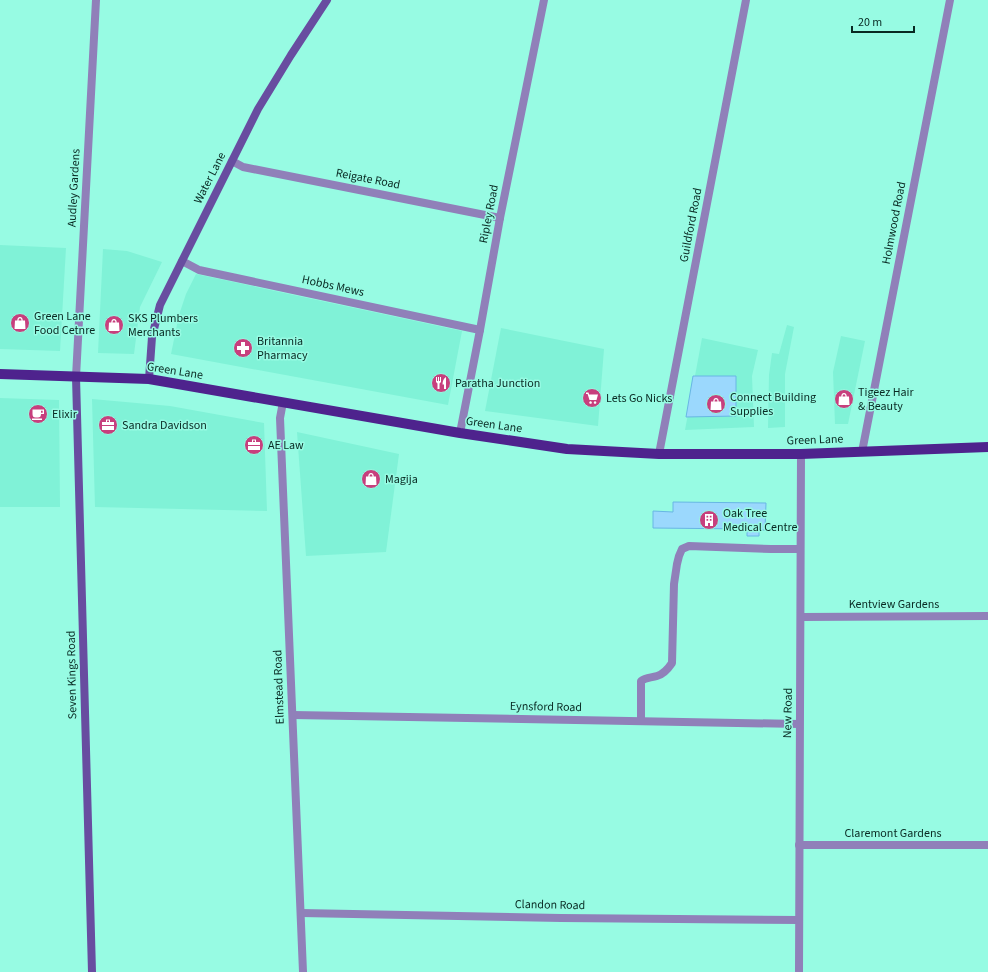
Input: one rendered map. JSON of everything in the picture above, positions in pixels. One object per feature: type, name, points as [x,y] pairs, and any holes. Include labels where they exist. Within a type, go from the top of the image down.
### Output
[{"type":"main road","name":"Green Lane","points":[[0,374],[149,379],[460,433],[567,449],[659,454],[801,454],[988,447]]},
{"type":"street","name":"Audley Gardens","points":[[76,377],[96,0]]},
{"type":"street","name":"Water Lane","points":[[149,379],[152,337],[160,305],[258,108],[327,0]]},
{"type":"street","name":"Ripley Road","points":[[460,433],[500,218],[544,0]]},
{"type":"street","name":"Guildford Road","points":[[659,454],[746,0]]},
{"type":"street","name":"Holmwood Road","points":[[862,452],[950,0]]},
{"type":"street","name":"Reigate Road","points":[[232,161],[243,166],[500,218]]},
{"type":"street","name":"Hobbs Mews","points":[[182,261],[199,270],[480,330]]},
{"type":"street","name":"Seven Kings Road","points":[[76,377],[92,972]]},
{"type":"street","name":"Elmstead Road","points":[[283,402],[280,418],[303,972]]},
{"type":"street","name":"New Road","points":[[799,972],[801,454]]},
{"type":"street","points":[[641,720],[641,681],[645,678],[657,677],[663,674],[672,663],[674,584],[679,556],[682,549],[689,546],[800,549]]},
{"type":"street","name":"Kentview Gardens","points":[[801,616],[988,616]]},
{"type":"street","name":"Eynsford Road","points":[[293,714],[799,724]]},
{"type":"street","name":"Claremont Gardens","points":[[799,845],[988,845]]},
{"type":"street","name":"Clandon Road","points":[[301,913],[799,920]]},
{"type":"shaded area","points":[[0,245],[66,248],[60,351],[0,349]]},
{"type":"shaded area","points":[[103,249],[127,251],[162,262],[140,307],[134,354],[98,353]]},
{"type":"shaded area","points":[[196,274],[462,331],[448,405],[171,354],[179,315],[186,294]]},
{"type":"shaded area","points":[[787,325],[794,327],[785,374],[785,427],[768,428],[769,375],[772,353],[779,354]]},
{"type":"shaded area","points":[[501,328],[604,349],[598,426],[485,411]]},
{"type":"shaded area","points":[[841,336],[865,341],[848,424],[835,424],[833,372]]},
{"type":"shaded area","points":[[702,338],[758,350],[752,376],[754,427],[685,430]]},
{"type":"shaded area","points":[[0,398],[59,400],[60,507],[0,507]]},
{"type":"shaded area","points":[[92,399],[170,406],[264,423],[267,511],[95,507]]},
{"type":"shaded area","points":[[297,432],[399,454],[386,552],[306,556]]},
{"type":"building","points":[[693,376],[736,376],[736,416],[686,417]]},
{"type":"building","name":"Oak Tree Medical Centre","points":[[673,502],[766,503],[765,530],[759,530],[759,536],[747,536],[747,529],[653,528],[653,511],[673,512]]},
{"type":"place","name":"Green Lane Food Cetnre","points":[[20,323]]},
{"type":"place","name":"SKS Plumbers Merchants","points":[[114,325]]},
{"type":"place","name":"Britannia Pharmacy","points":[[243,348]]},
{"type":"place","name":"Paratha Junction","points":[[441,383]]},
{"type":"place","name":"Lets Go Nicks","points":[[592,398]]},
{"type":"place","name":"Tigeez Hair & Beauty","points":[[844,399]]},
{"type":"place","name":"Connect Building Supplies","points":[[716,404]]},
{"type":"place","name":"Elixir","points":[[38,414]]},
{"type":"place","name":"Sandra Davidson","points":[[108,425]]},
{"type":"place","name":"AE Law","points":[[254,445]]},
{"type":"place","name":"Magija","points":[[371,479]]},
{"type":"place","name":"Oak Tree Medical Centre","points":[[709,520]]}]
